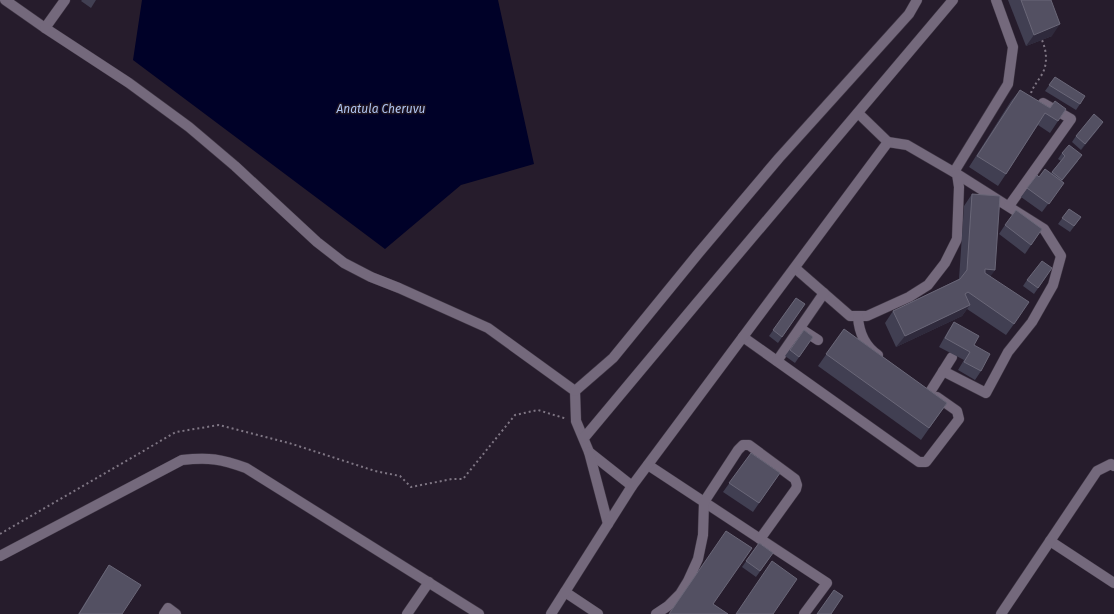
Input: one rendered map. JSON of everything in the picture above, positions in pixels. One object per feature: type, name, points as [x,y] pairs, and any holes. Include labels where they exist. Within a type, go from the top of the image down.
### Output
[{"type":"lane","points":[[5,0],[129,83],[188,127],[235,166],[317,242],[344,263],[372,277],[488,328],[575,391]]},
{"type":"lane","points":[[45,28],[65,0]]},
{"type":"lane","points":[[909,14],[917,0]]},
{"type":"lane","points":[[575,391],[613,358],[779,158],[923,0]]},
{"type":"lane","points":[[584,438],[954,0]]},
{"type":"lane","points":[[795,268],[850,316],[867,316],[909,297],[928,285],[945,262],[957,239],[959,187],[956,173],[1008,84],[1013,47],[996,0]]},
{"type":"lane","points":[[1008,84],[1020,90]]},
{"type":"lane","points":[[1010,206],[1071,119],[1043,103]]},
{"type":"lane","points":[[858,113],[888,142],[907,145],[1010,206],[1044,229],[1062,256],[1052,285],[1032,322],[1008,352],[986,393],[943,372]]},
{"type":"lane","points":[[551,614],[632,486],[888,142]]},
{"type":"lane","points":[[777,361],[824,293]]},
{"type":"lane","points":[[858,317],[858,326],[864,342],[873,352],[886,361]]},
{"type":"lane","points":[[799,328],[818,340]]},
{"type":"lane","points":[[743,337],[919,462],[926,462],[959,419],[957,411],[927,390],[943,372],[952,357]]},
{"type":"lane","points":[[575,391],[576,421],[589,452],[608,524]]},
{"type":"lane","points":[[656,614],[668,606],[680,594],[688,582],[698,559],[703,535],[704,502],[738,450],[743,445],[750,445],[795,479],[797,485],[796,490],[760,539]]},
{"type":"lane","points":[[589,452],[632,486]]},
{"type":"lane","points":[[0,556],[182,460],[203,458],[225,461],[246,468],[479,614]]},
{"type":"lane","points":[[1001,614],[1097,471],[1111,464],[1114,466]]},
{"type":"lane","points":[[648,465],[827,583],[804,614]]},
{"type":"lane","points":[[1050,541],[1111,578]]},
{"type":"lane","points":[[408,614],[429,582]]},
{"type":"lane","points":[[566,592],[598,614]]},
{"type":"lane","points":[[164,614],[168,608],[176,614]]},
{"type":"path","points":[[1030,104],[1031,92],[1042,76],[1045,68],[1046,56],[1045,47],[1042,40]]},
{"type":"path","points":[[0,534],[176,432],[219,426],[289,444],[375,471],[400,476],[411,487],[452,478],[463,479],[515,415],[538,410],[576,421]]},
{"type":"water","name":"Anatula Cheruvu","points":[[142,0],[498,0],[534,164],[461,185],[385,249],[133,60]]},
{"type":"building","points":[[1021,0],[1051,0],[1060,24],[1034,35]]},
{"type":"building","points":[[1055,77],[1085,96],[1080,104],[1049,85]]},
{"type":"building","points":[[1020,90],[1050,108],[1055,101],[1066,109],[1058,121],[1045,113],[1006,174],[977,156]]},
{"type":"building","points":[[1094,114],[1103,122],[1085,144],[1076,136]]},
{"type":"building","points":[[1069,145],[1082,155],[1062,180],[1052,172],[1065,156],[1062,153]]},
{"type":"building","points":[[1045,169],[1064,183],[1049,204],[1027,188],[1037,175],[1039,177]]},
{"type":"building","points":[[972,194],[1000,196],[995,270],[985,269],[985,273],[1029,302],[1014,324],[968,292],[965,294],[970,305],[905,336],[893,311],[960,279],[967,270]]},
{"type":"building","points":[[1069,209],[1081,217],[1074,226],[1062,218]]},
{"type":"building","points":[[1016,210],[1042,229],[1031,245],[1005,225]]},
{"type":"building","points":[[1042,261],[1052,268],[1038,288],[1027,280]]},
{"type":"building","points":[[796,298],[805,304],[782,337],[773,330]]},
{"type":"building","points":[[954,322],[979,336],[974,345],[990,354],[981,371],[964,362],[970,352],[945,338]]},
{"type":"building","points":[[844,329],[947,403],[929,428],[826,354]]},
{"type":"building","points":[[804,330],[813,337],[799,357],[790,350]]},
{"type":"building","points":[[751,453],[780,473],[759,503],[729,483]]},
{"type":"building","points":[[726,531],[752,548],[713,604],[728,614],[669,614]]},
{"type":"building","points":[[759,543],[773,553],[760,571],[746,561]]},
{"type":"building","points":[[772,561],[797,579],[773,614],[736,614]]},
{"type":"building","points":[[109,565],[141,585],[122,614],[79,614]]},
{"type":"building","points":[[834,590],[843,596],[831,614],[817,614]]}]
